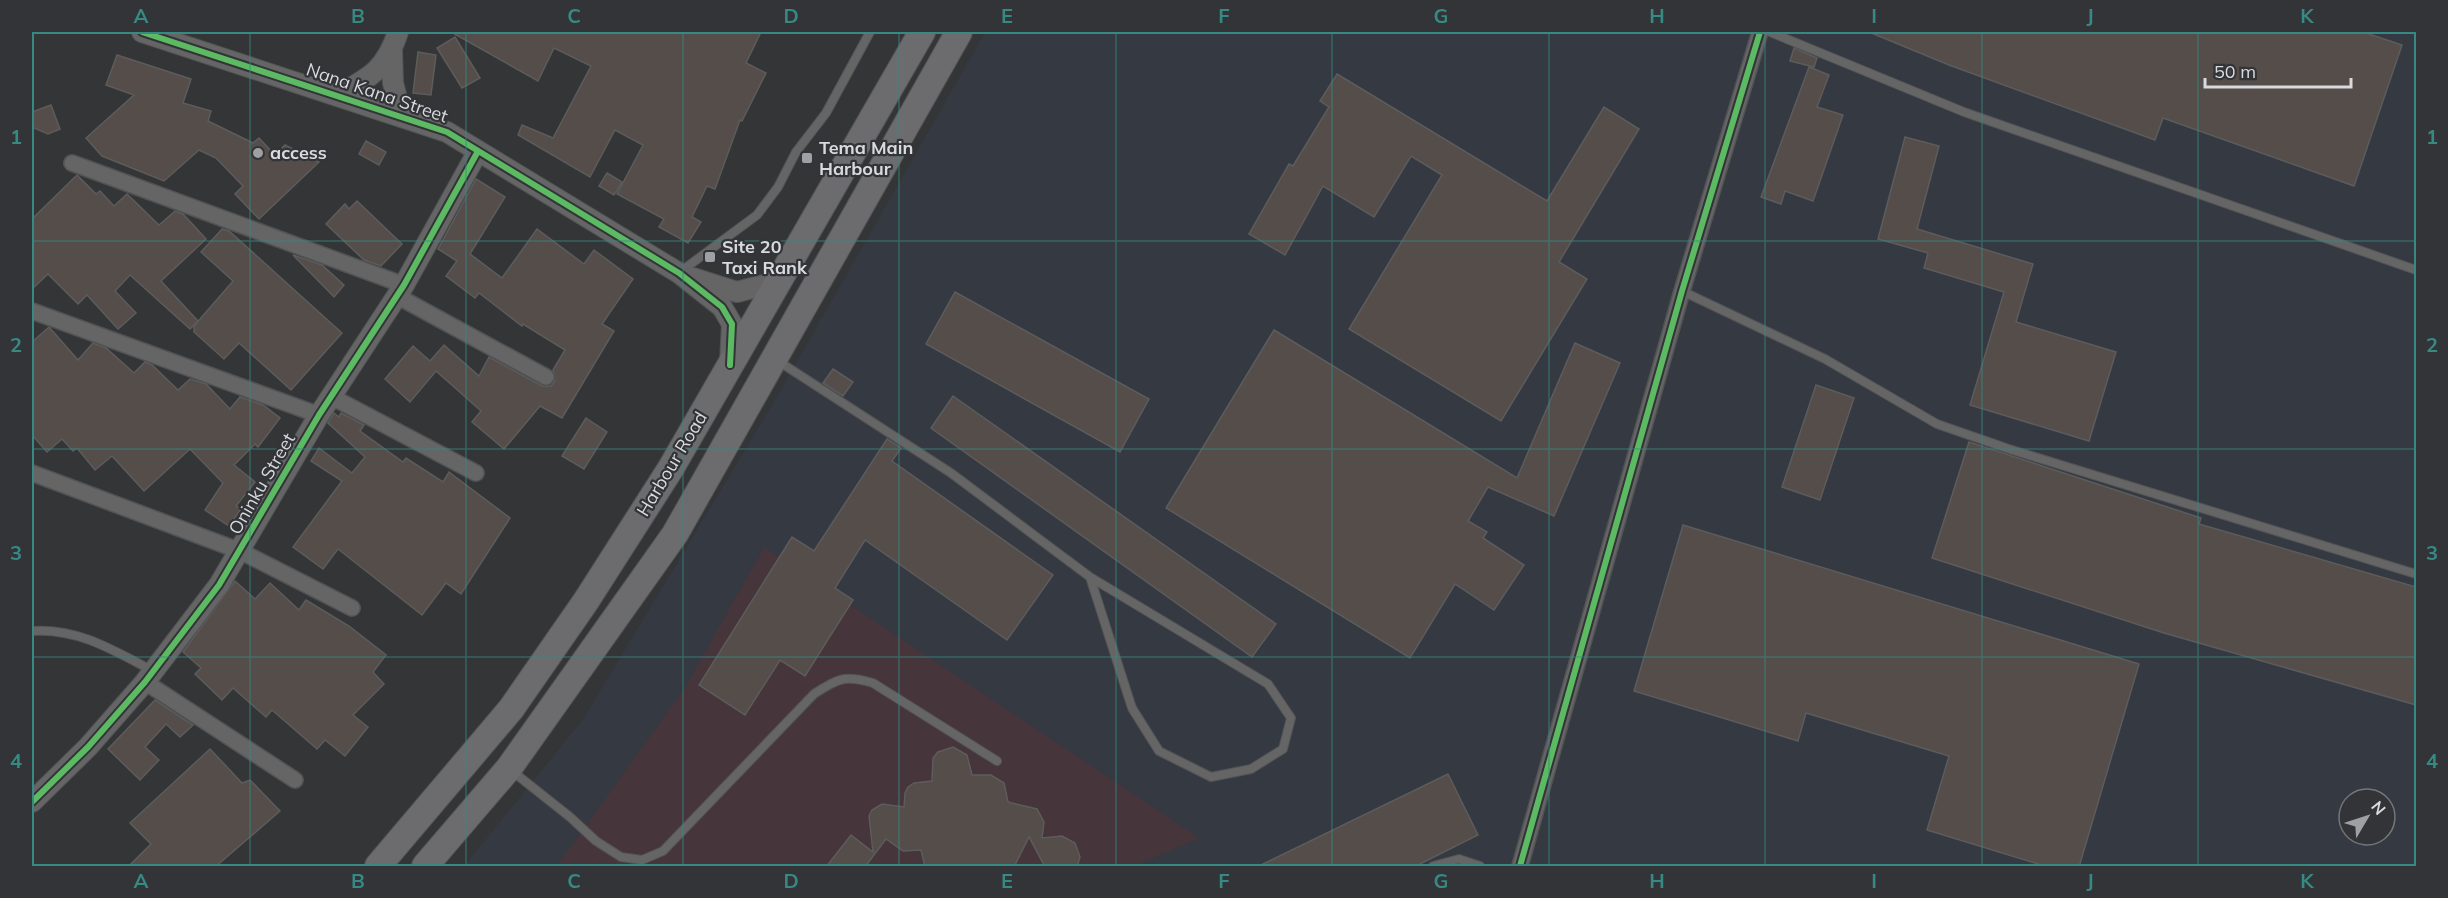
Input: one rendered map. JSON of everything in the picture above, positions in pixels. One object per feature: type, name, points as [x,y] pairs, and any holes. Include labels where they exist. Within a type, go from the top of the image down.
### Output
[{"type":"highway","name":"Harbour Road","points":[[378,867],[511,709],[586,601],[665,477],[922,32]]},
{"type":"highway","name":"Harbour Road","points":[[425,867],[509,768],[675,534],[959,32]]},
{"type":"street","name":"Nana Kana Street","points":[[142,32],[447,132],[477,153],[679,273]]},
{"type":"street","points":[[1520,867],[1682,291],[1760,32]]},
{"type":"street","points":[[338,95],[380,69],[395,41]]},
{"type":"street","points":[[395,41],[393,83],[402,117]]},
{"type":"street","name":"Oninku Street","points":[[32,802],[88,747],[149,676],[219,585],[319,415],[401,291],[477,153]]},
{"type":"street","points":[[72,163],[401,291],[546,377]]},
{"type":"street","points":[[679,273],[737,292],[779,281]]},
{"type":"street","points":[[679,273],[722,307],[732,324],[730,365]]},
{"type":"street","points":[[32,310],[319,415]]},
{"type":"street","points":[[332,397],[476,473]]},
{"type":"street","points":[[32,473],[240,551],[352,608]]},
{"type":"street","points":[[149,676],[295,780]]},
{"type":"lane","points":[[679,273],[758,215],[778,187],[796,152],[826,113],[870,32]]},
{"type":"lane","points":[[1770,32],[1964,112],[2416,270]]},
{"type":"lane","points":[[1682,291],[1825,359],[1937,424],[2009,449],[2416,574]]},
{"type":"lane","points":[[775,359],[951,472],[1090,577],[1268,684],[1291,718],[1283,749],[1251,769],[1211,777],[1159,751],[1132,708],[1090,577]]},
{"type":"lane","points":[[32,631],[70,632],[95,641],[149,676]]},
{"type":"lane","points":[[509,768],[596,841],[621,856],[642,860],[663,851],[814,694],[833,681],[851,677],[873,683],[997,761]]},
{"type":"lane","points":[[1433,867],[1459,859],[1480,867]]},
{"type":"shaded area","points":[[985,32],[2416,32],[2416,866],[464,866],[583,719],[769,410]]},
{"type":"shaded area","points":[[764,547],[1199,838],[1135,866],[557,866],[684,689]]},
{"type":"building","points":[[451,32],[761,32],[746,63],[766,73],[742,121],[740,120],[715,189],[707,186],[692,217],[701,222],[688,243],[659,227],[664,219],[617,194],[643,145],[615,130],[590,177],[518,135],[522,125],[553,138],[591,66],[554,48],[538,81]]},
{"type":"building","points":[[1869,32],[2363,32],[2402,45],[2354,186],[2163,118],[2155,140],[1949,65]]},
{"type":"building","points":[[455,37],[480,78],[462,88],[437,48]]},
{"type":"building","points":[[1794,48],[1817,58],[1814,67],[1790,61]]},
{"type":"building","points":[[418,52],[436,55],[431,95],[413,93]]},
{"type":"building","points":[[117,55],[191,79],[183,103],[211,111],[208,121],[253,143],[259,138],[275,155],[285,145],[319,162],[259,219],[235,194],[243,186],[216,158],[199,150],[164,181],[102,156],[86,138],[134,95],[106,85]]},
{"type":"building","points":[[1809,67],[1829,75],[1817,107],[1843,115],[1813,201],[1785,191],[1781,204],[1761,197]]},
{"type":"building","points":[[1337,74],[1547,201],[1604,107],[1639,129],[1559,262],[1587,279],[1501,421],[1349,329],[1442,175],[1411,156],[1374,217],[1323,186],[1285,255],[1249,234],[1289,164],[1293,166],[1329,107],[1320,101]]},
{"type":"building","points":[[51,105],[60,129],[48,134],[32,127],[32,112]]},
{"type":"building","points":[[1905,137],[1939,146],[1917,229],[2033,264],[2016,322],[2116,352],[2089,441],[1970,405],[2004,292],[1924,268],[1928,253],[1878,239]]},
{"type":"building","points":[[366,141],[386,152],[379,165],[359,154]]},
{"type":"building","points":[[607,173],[622,182],[614,195],[599,186]]},
{"type":"building","points":[[77,175],[96,194],[100,191],[114,206],[127,194],[159,225],[175,211],[183,214],[206,239],[161,281],[198,321],[190,329],[130,275],[115,291],[136,313],[118,329],[87,295],[78,304],[48,274],[32,289],[32,219]]},
{"type":"building","points":[[476,179],[505,197],[470,254],[502,278],[537,229],[584,264],[594,250],[633,279],[602,324],[614,331],[562,418],[540,406],[504,449],[472,422],[481,411],[436,371],[410,402],[385,379],[413,346],[430,361],[444,345],[479,376],[489,357],[542,386],[551,386],[555,381],[553,370],[565,350],[523,324],[522,326],[479,293],[475,298],[446,276],[457,261],[438,249]]},
{"type":"building","points":[[357,201],[402,244],[381,266],[364,260],[326,224],[345,204],[349,209]]},
{"type":"building","points":[[222,229],[229,231],[342,333],[291,390],[239,343],[224,359],[194,332],[194,326],[233,281],[201,252]]},
{"type":"building","points":[[293,255],[322,265],[344,285],[334,297]]},
{"type":"building","points":[[955,292],[1149,399],[1120,452],[926,344]]},
{"type":"building","points":[[49,327],[78,360],[93,343],[106,348],[134,373],[145,362],[152,365],[178,390],[190,379],[206,384],[230,409],[240,397],[263,405],[280,418],[258,447],[255,444],[234,465],[255,482],[236,506],[241,509],[229,526],[205,510],[223,483],[190,449],[144,491],[112,456],[95,470],[77,448],[73,451],[62,439],[47,452],[32,435],[32,342]]},
{"type":"building","points":[[1274,330],[1517,478],[1575,343],[1620,363],[1554,516],[1488,487],[1468,521],[1487,532],[1483,538],[1524,565],[1494,610],[1455,584],[1410,658],[1166,508]]},
{"type":"building","points":[[833,369],[853,382],[843,396],[823,383]]},
{"type":"building","points":[[1816,385],[1854,398],[1820,500],[1782,487]]},
{"type":"building","points":[[953,396],[1276,624],[1252,657],[931,428]]},
{"type":"building","points":[[334,413],[339,417],[341,413],[364,425],[360,431],[403,462],[406,458],[443,482],[449,472],[510,518],[461,594],[446,583],[422,615],[338,549],[323,569],[293,547],[342,481],[311,461],[319,448],[352,473],[365,457],[328,423]]},
{"type":"building","points":[[586,418],[607,432],[584,469],[562,456]]},
{"type":"building","points":[[887,439],[901,448],[892,461],[1053,575],[1007,640],[865,540],[835,588],[853,600],[805,676],[780,660],[745,715],[699,685],[792,537],[814,551]]},
{"type":"building","points":[[1969,442],[2201,518],[2199,524],[2416,587],[2416,705],[2164,633],[1932,558]]},
{"type":"building","points":[[1683,525],[2139,664],[2079,867],[2048,867],[1927,830],[1949,756],[1806,713],[1798,741],[1634,691]]},
{"type":"building","points":[[235,581],[255,599],[270,583],[299,610],[306,600],[349,626],[386,655],[373,672],[384,684],[353,715],[368,727],[345,756],[325,740],[317,749],[272,710],[266,717],[233,688],[222,700],[195,674],[201,668],[183,652]]},
{"type":"building","points":[[155,700],[193,725],[180,737],[166,724],[145,747],[159,760],[140,780],[108,749]]},
{"type":"building","points":[[953,747],[967,755],[972,775],[991,775],[1004,783],[1008,802],[1037,809],[1044,822],[1042,838],[1062,836],[1075,843],[1080,857],[1077,867],[1045,867],[1029,837],[1014,867],[925,867],[921,850],[903,851],[886,839],[865,867],[826,867],[851,835],[873,852],[869,816],[872,810],[882,804],[904,807],[908,787],[914,783],[932,781],[933,758],[938,752]]},
{"type":"building","points":[[210,749],[242,783],[250,780],[280,811],[215,867],[128,867],[151,844],[130,823]]},
{"type":"building","points":[[1448,774],[1478,835],[1414,867],[1257,867]]},
{"type":"cycle path","points":[[142,32],[447,132],[679,273],[722,307],[732,324],[730,365]]},
{"type":"cycle path","points":[[1520,866],[1682,291],[1760,32]]},
{"type":"cycle path","points":[[32,802],[88,747],[145,682],[219,585],[319,415],[404,285],[477,153]]},
{"type":"place","name":"access","points":[[258,153]]},
{"type":"place","name":"Tema Main Harbour","points":[[807,158]]},
{"type":"place","name":"Site 20 Taxi Rank","points":[[710,257]]}]
